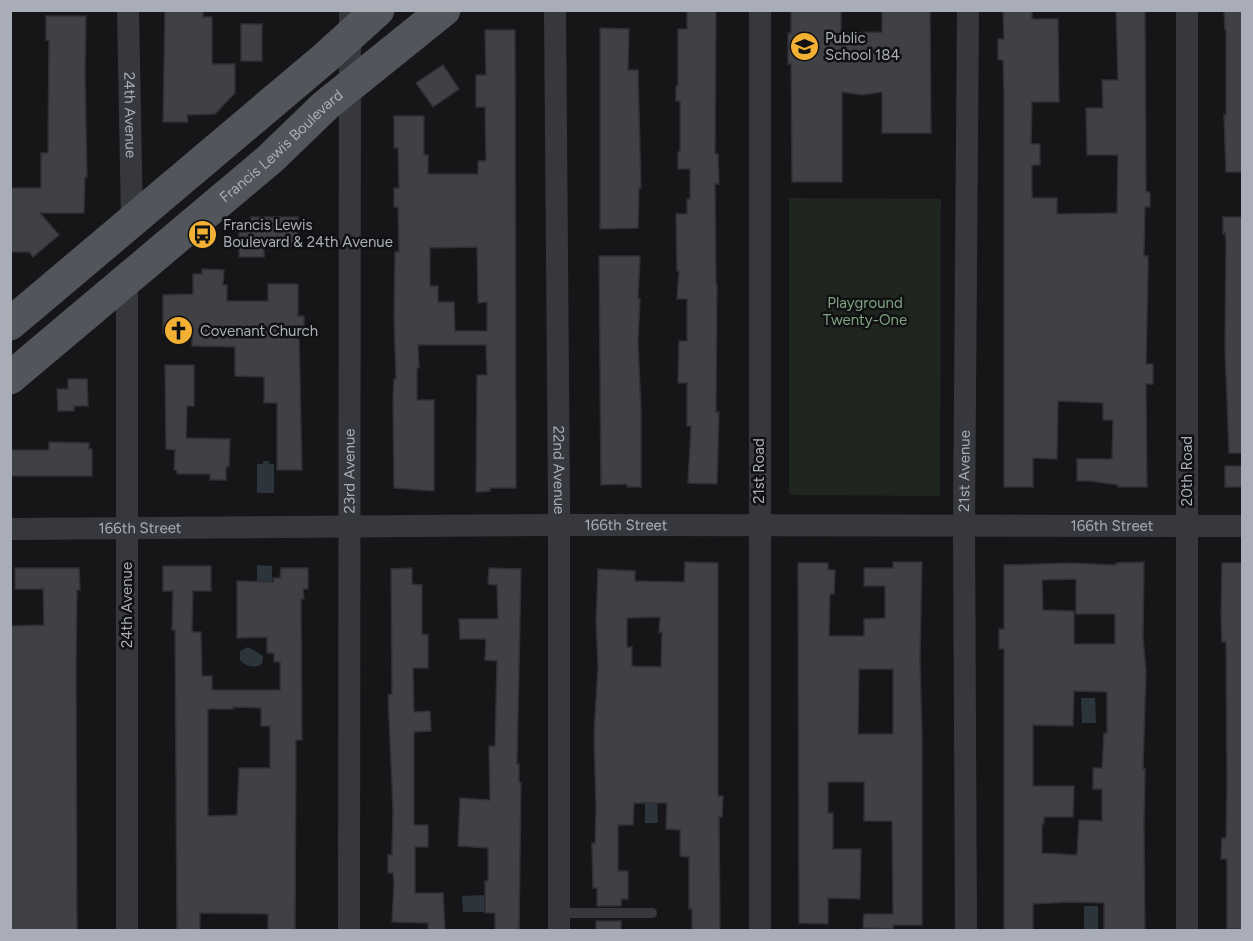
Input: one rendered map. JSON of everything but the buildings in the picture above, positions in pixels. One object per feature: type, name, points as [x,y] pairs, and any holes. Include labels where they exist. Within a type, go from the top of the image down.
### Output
[{"type":"main road","points":[[10,324],[132,220],[350,23],[378,10]]},
{"type":"main road","name":"Francis Lewis Boulevard","points":[[10,378],[270,159],[326,105],[444,10]]},
{"type":"street","name":"24th Avenue","points":[[128,10],[132,220]]},
{"type":"street","name":"22nd Avenue","points":[[555,10],[559,922]]},
{"type":"street","name":"21st Road","points":[[760,10],[760,930]]},
{"type":"street","name":"21st Avenue","points":[[966,930],[964,526],[968,10]]},
{"type":"street","name":"20th Road","points":[[1186,10],[1187,930]]},
{"type":"street","name":"23rd Avenue","points":[[349,930],[350,23]]},
{"type":"street","name":"24th Avenue","points":[[127,280],[127,930]]},
{"type":"street","name":"166th Street","points":[[10,529],[559,525],[1242,525]]},
{"type":"lane","points":[[559,922],[652,913]]},
{"type":"green space","name":"Playground Twenty-One","points":[[789,198],[941,199],[940,496],[789,495]]},
{"type":"shaded area","points":[[263,461],[274,464],[274,493],[257,493],[257,464],[263,464]]},
{"type":"shaded area","points":[[257,565],[272,566],[272,590],[257,590]]},
{"type":"shaded area","points":[[248,647],[263,656],[262,664],[250,666],[240,660],[240,651]]},
{"type":"shaded area","points":[[1081,698],[1095,698],[1096,723],[1082,723]]},
{"type":"shaded area","points":[[645,796],[657,796],[658,823],[645,823]]},
{"type":"shaded area","points":[[484,895],[484,912],[463,912],[462,896]]},
{"type":"shaded area","points":[[1084,906],[1098,906],[1098,930],[1084,930]]},
{"type":"place","name":"Public School 184","points":[[804,47]]},
{"type":"place","name":"Francis Lewis Boulevard & 24th Avenue","points":[[202,234]]},
{"type":"place","name":"Covenant Church","points":[[179,331]]}]
